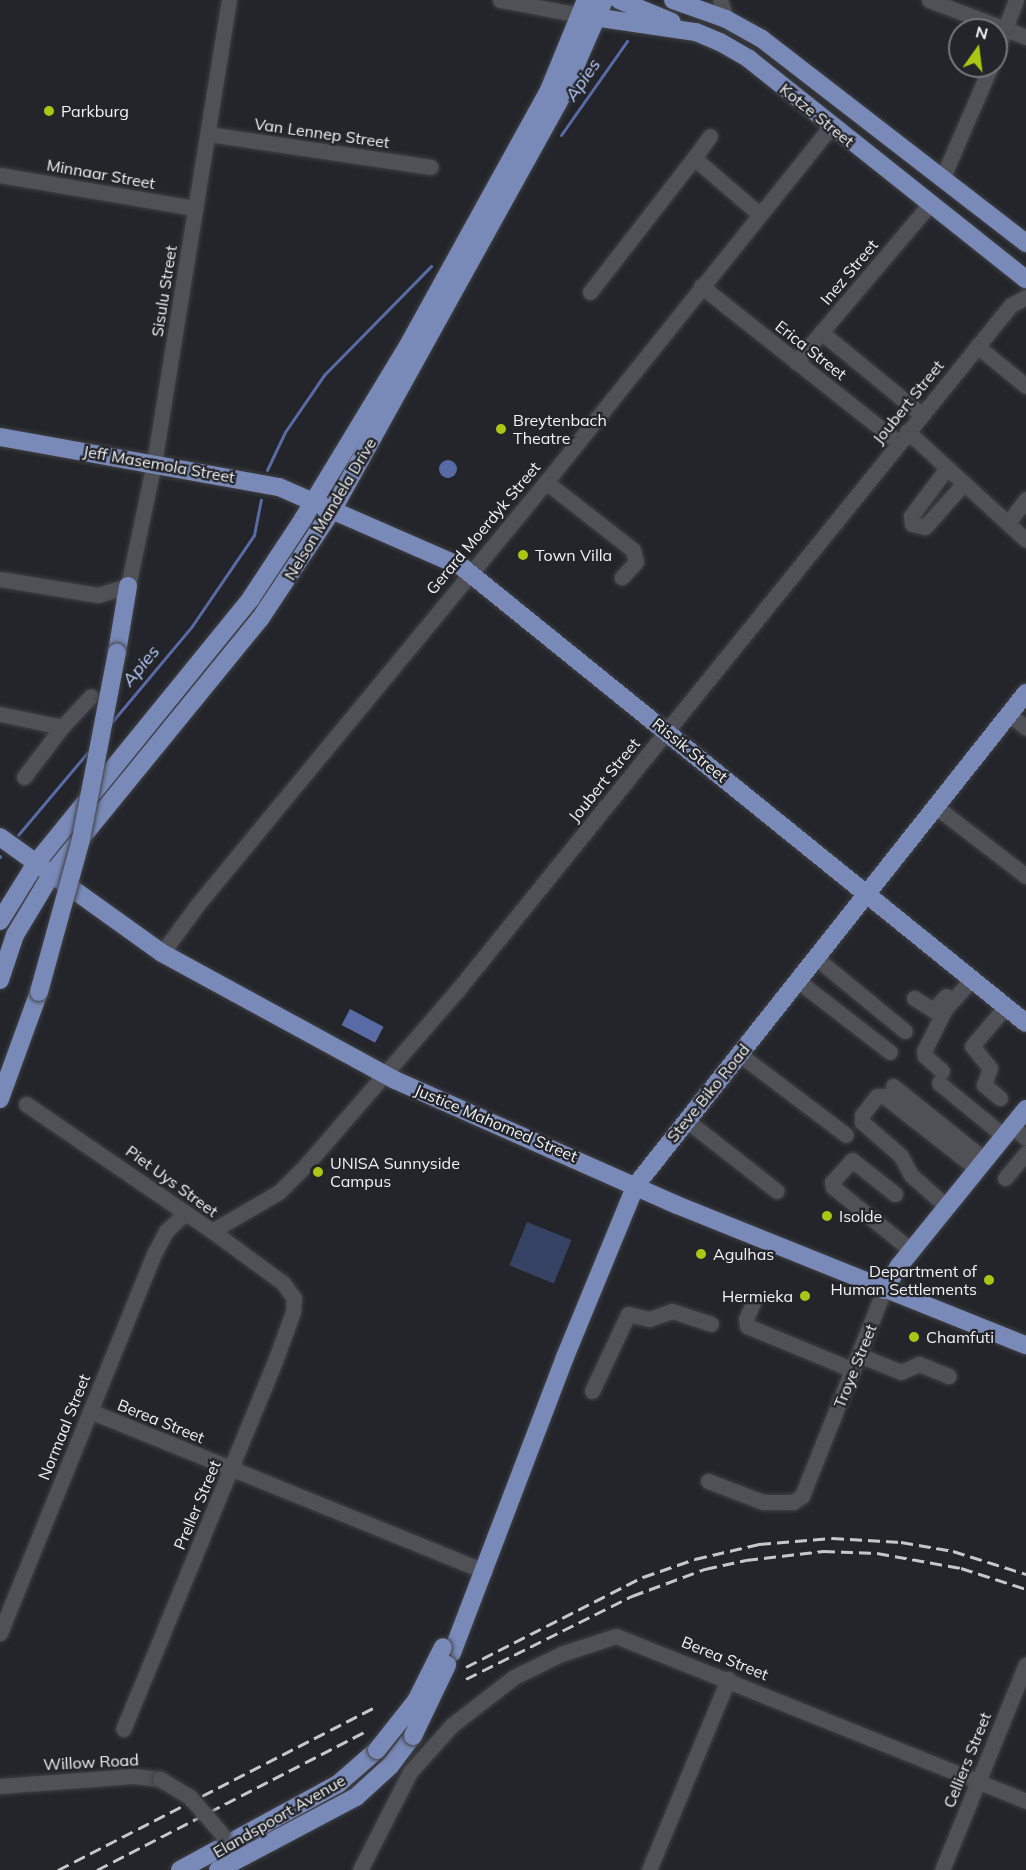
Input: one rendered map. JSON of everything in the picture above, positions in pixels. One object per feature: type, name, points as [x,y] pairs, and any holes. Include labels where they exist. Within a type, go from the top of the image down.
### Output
[{"type":"main road","name":"Nelson Mandela Drive","points":[[0,921],[36,863],[251,598],[315,500],[410,342],[549,90],[588,11],[604,0]]},
{"type":"main road","points":[[619,0],[696,32]]},
{"type":"main road","name":"Kotze Street","points":[[687,2],[726,19],[762,39],[1026,243]]},
{"type":"main road","name":"Nelson Mandela Drive","points":[[0,980],[15,935],[51,875],[249,633],[333,509],[564,92],[588,11]]},
{"type":"main road","name":"Kotze Street","points":[[588,11],[696,32],[749,59],[929,205],[1026,279]]},
{"type":"main road","name":"Jeff Masemola Street","points":[[0,437],[268,484],[315,500],[333,509]]},
{"type":"main road","name":"Rissik Street","points":[[333,509],[470,572],[1026,1023]]},
{"type":"main road","points":[[0,1099],[39,992],[81,839],[128,586]]},
{"type":"main road","name":"Steve Biko Road","points":[[481,1569],[636,1185],[1026,693]]},
{"type":"main road","name":"Justice Mahomed Street","points":[[7,842],[162,953],[385,1074],[677,1205],[1026,1345]]},
{"type":"main road","name":"Troye Street","points":[[885,1290],[912,1251],[1026,1109]]},
{"type":"main road","points":[[616,1232],[640,1205],[677,1205]]},
{"type":"main road","name":"Elandspoort Avenue","points":[[228,1868],[356,1797],[390,1766],[413,1736],[481,1569]]},
{"type":"main road","name":"Elandspoort Avenue","points":[[180,1870],[224,1839],[338,1785],[377,1750],[416,1701],[447,1650]]},
{"type":"street","name":"Sisulu Street","points":[[128,586],[154,463],[229,0]]},
{"type":"street","points":[[500,0],[588,11]]},
{"type":"street","points":[[720,0],[726,19]]},
{"type":"street","points":[[929,0],[976,18]]},
{"type":"street","points":[[1008,21],[1016,0]]},
{"type":"street","points":[[1008,30],[1026,37]]},
{"type":"street","points":[[942,179],[985,78]]},
{"type":"street","name":"Gerard Moerdyk Street","points":[[162,953],[198,904],[546,482],[831,126]]},
{"type":"street","name":"Van Lennep Street","points":[[208,134],[431,167]]},
{"type":"street","points":[[590,292],[710,136]]},
{"type":"street","points":[[694,158],[759,214]]},
{"type":"street","name":"Minnaar Street","points":[[0,175],[195,208]]},
{"type":"street","name":"Inez Street","points":[[796,362],[929,205]]},
{"type":"street","name":"Erica Street","points":[[701,286],[796,362],[946,468],[1025,536]]},
{"type":"street","name":"Joubert Street","points":[[212,1232],[286,1186],[385,1074],[667,731],[902,437],[977,346],[1023,297]]},
{"type":"street","points":[[821,332],[921,414]]},
{"type":"street","points":[[977,346],[1026,386]]},
{"type":"street","points":[[946,468],[911,516],[912,524],[925,527],[964,483]]},
{"type":"street","points":[[546,482],[633,550],[636,562],[622,577]]},
{"type":"street","points":[[1008,523],[1026,499]]},
{"type":"street","points":[[0,579],[98,595],[128,586]]},
{"type":"street","points":[[24,777],[62,727],[92,696]]},
{"type":"street","points":[[0,714],[62,727]]},
{"type":"street","points":[[1009,714],[1026,728]]},
{"type":"street","points":[[936,807],[1026,876]]},
{"type":"street","points":[[816,958],[905,1031]]},
{"type":"street","points":[[914,998],[928,1008],[935,1009],[968,975]]},
{"type":"street","points":[[968,975],[945,1009],[924,1051],[925,1056],[941,1077],[1008,1131],[1026,1138]]},
{"type":"street","points":[[798,981],[890,1052]]},
{"type":"street","points":[[1000,1098],[984,1085],[990,1067],[972,1047],[1006,1006]]},
{"type":"street","points":[[739,1054],[846,1135]]},
{"type":"street","points":[[893,1086],[981,1164]]},
{"type":"street","points":[[947,1207],[910,1175],[901,1156],[862,1122],[862,1115],[877,1096],[884,1096],[981,1164]]},
{"type":"street","name":"Piet Uys Street","points":[[26,1104],[113,1160],[292,1293]]},
{"type":"street","points":[[686,1120],[777,1191]]},
{"type":"street","points":[[1005,1178],[1026,1153]]},
{"type":"street","points":[[895,1194],[852,1160],[832,1182],[912,1251]]},
{"type":"street","name":"Normaal Street","points":[[163,1198],[163,1236]]},
{"type":"street","name":"Normaal Street","points":[[0,1633],[163,1236],[184,1214]]},
{"type":"street","name":"Troye Street","points":[[708,1481],[763,1503],[793,1502],[802,1496],[885,1290]]},
{"type":"street","name":"Preller Street","points":[[123,1729],[232,1469],[290,1322],[294,1306],[292,1293]]},
{"type":"street","points":[[753,1303],[746,1319],[747,1326],[856,1362],[901,1372],[919,1364],[949,1376]]},
{"type":"street","points":[[592,1391],[628,1314],[649,1319],[672,1311],[711,1324]]},
{"type":"street","name":"Berea Street","points":[[90,1412],[481,1569]]},
{"type":"street","name":"Berea Street","points":[[360,1870],[392,1803],[428,1749],[462,1716],[514,1677],[561,1654],[612,1637],[630,1640],[1026,1801]]},
{"type":"street","name":"Celliers Street","points":[[942,1870],[1026,1664]]},
{"type":"street","points":[[650,1870],[728,1679]]},
{"type":"street","name":"Willow Road","points":[[0,1786],[134,1776],[160,1779],[190,1797],[224,1839]]},
{"type":"street","points":[[224,1839],[228,1868]]},
{"type":"shaded area","points":[[448,460],[454,463],[457,469],[454,475],[448,478],[442,475],[439,469],[442,463]]},
{"type":"shaded area","points":[[350,1009],[384,1027],[375,1043],[342,1025]]},
{"type":"shaded area","points":[[527,1222],[572,1240],[554,1284],[509,1266]]},
{"type":"waterway","name":"Apies","points":[[561,135],[627,41]]},
{"type":"waterway","name":"Apies","points":[[267,470],[285,432],[324,375],[431,266]]},
{"type":"waterway","name":"Apies","points":[[111,723],[192,626],[254,535],[261,500]]},
{"type":"waterway","name":"Apies","points":[[18,835],[92,747]]},
{"type":"railway","points":[[466,1667],[643,1577],[695,1559],[759,1544],[832,1538],[901,1542],[953,1551],[1026,1574]]},
{"type":"railway","points":[[466,1679],[632,1596],[705,1569],[746,1560],[823,1551],[877,1553],[961,1568],[1026,1589]]},
{"type":"railway","points":[[58,1870],[377,1706]]},
{"type":"railway","points":[[97,1870],[368,1730]]},
{"type":"place","name":"Parkburg","points":[[49,111]]},
{"type":"place","name":"Breytenbach Theatre","points":[[501,429]]},
{"type":"place","name":"Town Villa","points":[[523,555]]},
{"type":"place","name":"UNISA Sunnyside Campus","points":[[318,1172]]},
{"type":"place","name":"Isolde","points":[[827,1216]]},
{"type":"place","name":"Agulhas","points":[[701,1254]]},
{"type":"place","name":"Department of Human Settlements","points":[[989,1280]]},
{"type":"place","name":"Hermieka","points":[[805,1296]]},
{"type":"place","name":"Chamfuti","points":[[914,1337]]}]
